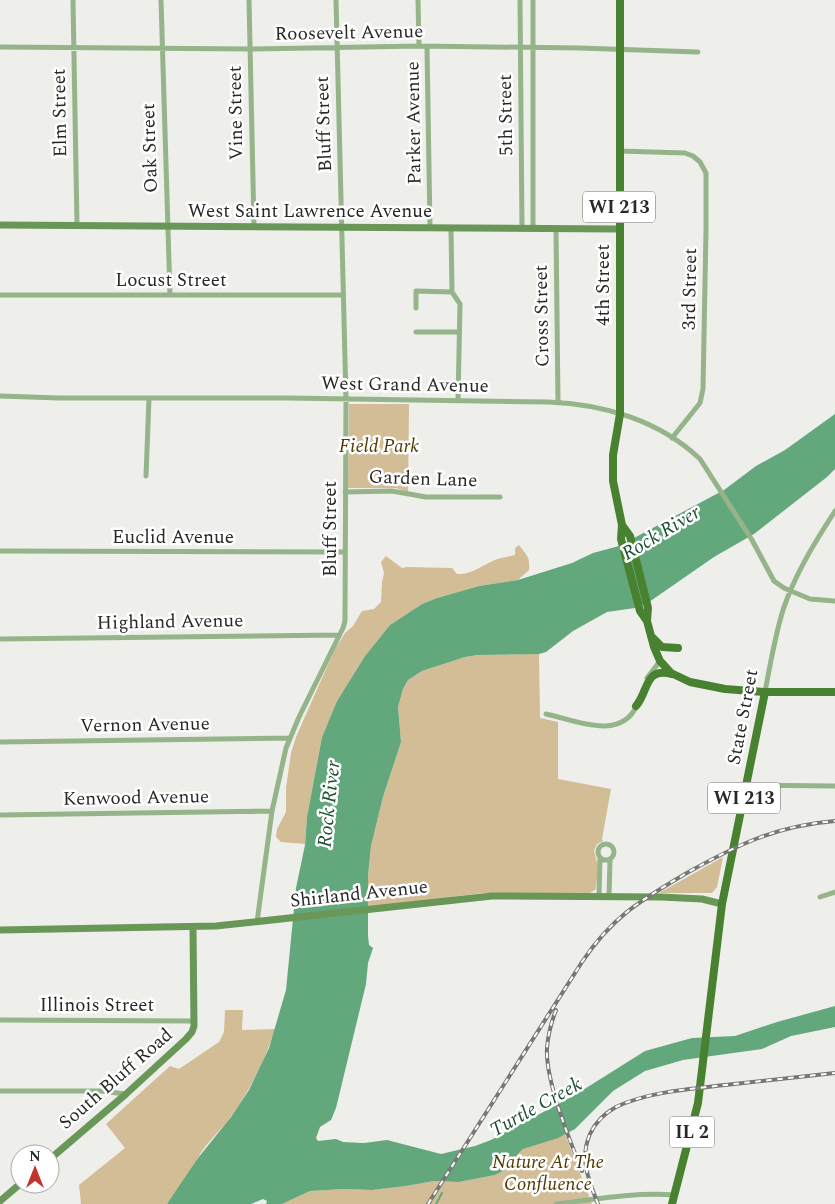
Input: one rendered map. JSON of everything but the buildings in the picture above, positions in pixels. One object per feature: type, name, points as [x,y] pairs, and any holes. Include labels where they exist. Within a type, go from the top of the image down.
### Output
[{"type":"main road","name":"4th Street","points":[[620,0],[620,414],[612,474],[622,525],[621,539],[640,611],[647,621]]},
{"type":"main road","name":"WI 213","points":[[622,525],[630,536],[648,608],[647,621],[650,636],[660,661],[674,675],[690,682],[725,689],[765,692]]},
{"type":"main road","points":[[650,636],[662,647],[678,648]]},
{"type":"main road","points":[[635,709],[643,697],[647,682],[651,677],[662,673],[674,675]]},
{"type":"main road","points":[[765,692],[835,692]]},
{"type":"main road","name":"State Street","points":[[717,940],[722,904],[765,692]]},
{"type":"main road","name":"IL 2","points":[[672,1204],[695,1122],[717,940]]},
{"type":"street","name":"Elm Street","points":[[73,0],[77,225]]},
{"type":"street","name":"Oak Street","points":[[161,0],[170,296]]},
{"type":"street","name":"Vine Street","points":[[249,0],[254,226]]},
{"type":"street","name":"Bluff Street","points":[[257,922],[272,811],[286,748],[345,621],[346,399],[336,0]]},
{"type":"street","points":[[418,0],[419,46]]},
{"type":"street","name":"5th Street","points":[[520,0],[522,229]]},
{"type":"street","name":"5th Street","points":[[533,0],[533,229]]},
{"type":"street","name":"Roosevelt Avenue","points":[[0,47],[250,49],[337,46],[427,46],[698,52]]},
{"type":"street","name":"Parker Avenue","points":[[427,46],[430,228]]},
{"type":"street","name":"3rd Street","points":[[619,151],[686,153],[693,156],[704,167],[706,173],[703,389],[700,403],[672,438]]},
{"type":"street","name":"West Saint Lawrence Avenue","points":[[0,225],[619,229]]},
{"type":"street","points":[[451,228],[452,292],[460,304],[461,324],[459,332],[458,401]]},
{"type":"street","name":"Cross Street","points":[[556,229],[558,402]]},
{"type":"street","points":[[416,308],[416,292],[452,292]]},
{"type":"street","name":"Locust Street","points":[[0,295],[343,295]]},
{"type":"street","points":[[416,332],[459,332]]},
{"type":"street","name":"West Grand Avenue","points":[[0,396],[558,402],[620,414],[646,422],[691,450],[700,459],[752,540],[771,577],[777,584],[812,600],[835,600]]},
{"type":"street","points":[[146,476],[149,398]]},
{"type":"street","name":"Garden Lane","points":[[345,492],[392,491],[426,497],[500,497]]},
{"type":"street","name":"State Street","points":[[765,692],[780,622],[791,591],[810,551],[835,511]]},
{"type":"street","name":"Euclid Avenue","points":[[0,551],[345,552]]},
{"type":"street","name":"Highland Avenue","points":[[0,639],[339,635]]},
{"type":"street","points":[[546,714],[595,726],[617,724],[628,718],[635,709],[642,687],[660,661]]},
{"type":"street","name":"Vernon Avenue","points":[[0,742],[290,738]]},
{"type":"street","points":[[746,785],[835,786]]},
{"type":"street","name":"Kenwood Avenue","points":[[0,815],[272,811]]},
{"type":"street","points":[[599,897],[600,858],[598,850],[601,845],[606,844],[614,850],[614,855],[610,860],[609,897]]},
{"type":"street","points":[[600,858],[605,861],[610,860]]},
{"type":"street","points":[[820,897],[835,892]]},
{"type":"street","name":"Shirland Avenue","points":[[0,930],[193,928],[492,896],[702,899],[722,904]]},
{"type":"street","name":"South Bluff Road","points":[[60,1150],[126,1094],[186,1039],[193,1029],[193,928]]},
{"type":"street","name":"Illinois Street","points":[[0,1020],[194,1021]]},
{"type":"street","points":[[0,1091],[101,1091],[126,1094]]},
{"type":"street","points":[[0,1201],[10,1192]]},
{"type":"street","points":[[556,1204],[607,1198],[663,1194],[675,1195]]},
{"type":"green space","name":"Field Park","points":[[349,404],[409,404],[408,492],[396,488],[348,488]]},
{"type":"green space","points":[[519,545],[527,556],[529,570],[518,580],[479,586],[422,604],[390,625],[365,656],[337,701],[322,737],[307,817],[305,844],[281,842],[276,837],[277,829],[286,812],[286,788],[291,753],[296,737],[334,651],[345,633],[353,626],[362,611],[374,609],[381,602],[384,573],[381,562],[386,556],[402,568],[452,568],[457,574],[462,574],[497,559],[515,555],[515,548]]},
{"type":"green space","points":[[539,654],[540,718],[558,722],[558,779],[611,789],[603,841],[597,844],[594,851],[598,866],[596,889],[590,893],[483,893],[368,907],[368,876],[371,846],[383,797],[401,742],[398,707],[403,689],[408,680],[422,671],[465,657]]},
{"type":"green space","points":[[723,857],[717,887],[712,893],[659,893]]},
{"type":"green space","points":[[225,1010],[243,1010],[242,1030],[275,1029],[262,1064],[244,1097],[230,1118],[202,1151],[176,1193],[167,1204],[81,1204],[79,1185],[125,1148],[106,1124],[170,1066],[179,1069],[219,1042],[224,1032]]},
{"type":"green space","name":"Nature At The Confluence","points":[[565,1134],[592,1204],[282,1204],[310,1191],[372,1190],[434,1181],[459,1182],[495,1175],[512,1168],[513,1159],[523,1149]]},
{"type":"water","name":"Rock River","points":[[835,414],[835,469],[754,534],[714,557],[649,602],[635,608],[607,612],[573,631],[546,652],[539,654],[465,657],[422,671],[408,680],[403,689],[398,707],[401,742],[383,797],[371,846],[368,876],[368,936],[369,945],[373,948],[368,963],[366,984],[336,1108],[331,1120],[320,1127],[316,1138],[318,1141],[336,1139],[343,1142],[364,1143],[387,1140],[441,1154],[491,1140],[575,1095],[645,1051],[692,1038],[735,1036],[835,1006],[835,1027],[791,1036],[762,1049],[683,1060],[645,1071],[613,1091],[575,1129],[558,1138],[523,1149],[513,1159],[512,1167],[495,1175],[459,1182],[434,1181],[372,1190],[310,1191],[282,1204],[266,1204],[267,1201],[263,1199],[251,1204],[167,1204],[198,1158],[231,1117],[249,1090],[269,1048],[286,990],[296,888],[305,845],[307,817],[322,737],[337,701],[365,656],[390,625],[422,604],[437,598],[479,586],[518,580],[572,563],[593,553],[619,546],[724,490],[756,466],[785,450]]},
{"type":"waterway","points":[[436,1204],[442,1193]]},
{"type":"railway","points":[[428,1204],[582,962],[604,933],[641,902],[685,874],[739,846],[757,838],[794,827],[835,821]]},
{"type":"railway","points":[[556,1010],[548,1038],[547,1061],[559,1110],[582,1171]]},
{"type":"railway","points":[[598,1204],[586,1170],[585,1152],[592,1130],[604,1115],[616,1107],[641,1098],[669,1092],[835,1073]]},
{"type":"water label","name":"Turtle Creek","points":[[536,1107]]}]
